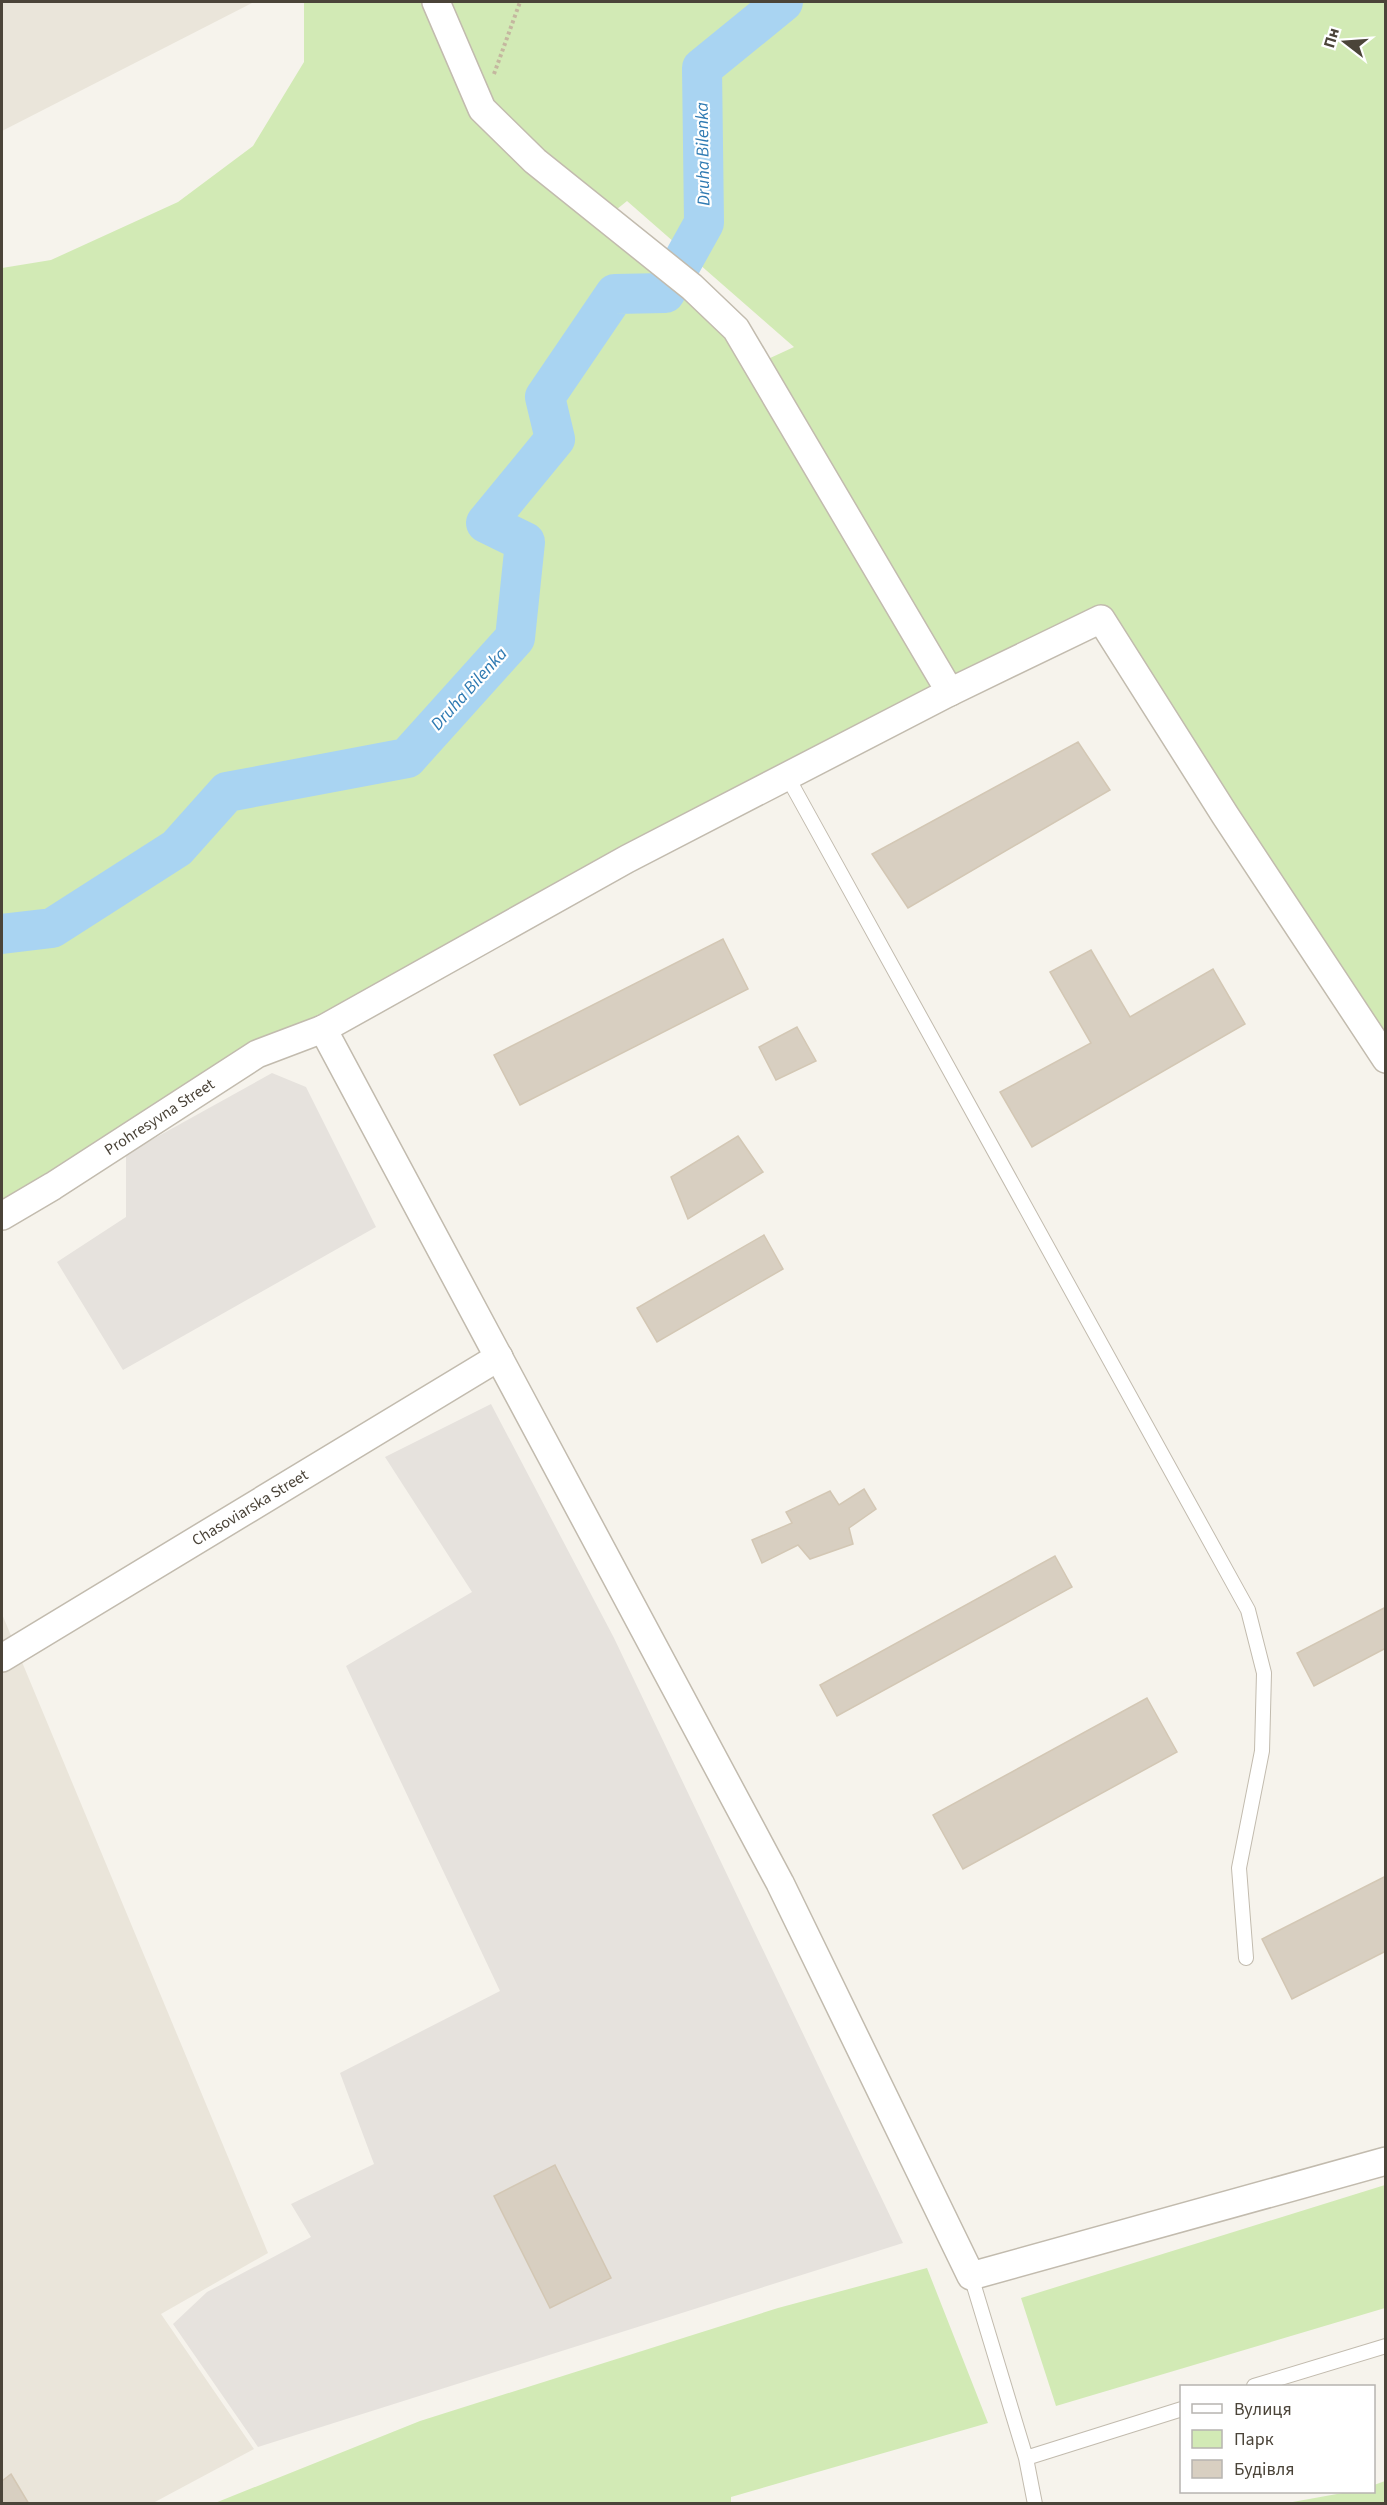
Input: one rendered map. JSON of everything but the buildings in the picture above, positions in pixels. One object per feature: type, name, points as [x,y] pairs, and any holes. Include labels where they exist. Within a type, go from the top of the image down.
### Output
[{"type":"street","points":[[436,2],[482,109],[535,161],[692,287],[736,329],[950,692]]},
{"type":"street","name":"Prohresyvna Street","points":[[2,1216],[53,1186],[257,1054],[323,1029],[627,859],[950,692],[1101,619],[1232,825],[1386,1059]]},
{"type":"street","points":[[323,1029],[780,1883],[970,2276],[1386,2161]]},
{"type":"street","name":"Chasoviarska Street","points":[[2,1658],[499,1357]]},
{"type":"lane","points":[[787,776],[1248,1610],[1264,1673],[1262,1750],[1239,1868],[1246,1958]]},
{"type":"lane","points":[[970,2276],[1026,2458],[1035,2504]]},
{"type":"lane","points":[[1257,2385],[1386,2346]]},
{"type":"lane","points":[[1026,2458],[1180,2410]]},
{"type":"path","points":[[482,109],[520,2]]},
{"type":"shaded area","points":[[2,2],[254,2],[2,131]]},
{"type":"shaded area","points":[[272,1073],[306,1087],[376,1227],[123,1370],[57,1262],[126,1217],[126,1154]]},
{"type":"shaded area","points":[[491,1404],[614,1638],[903,2243],[258,2447],[173,2324],[207,2292],[311,2237],[291,2204],[374,2164],[340,2073],[500,1991],[346,1666],[472,1592],[385,1457]]},
{"type":"shaded area","points":[[2,1614],[268,2253],[161,2314],[254,2449],[153,2503],[2,2503]]},
{"type":"green space","points":[[304,2],[1385,2],[1385,1058],[1101,619],[323,1029],[2,1216],[2,268],[51,260],[178,202],[253,146],[304,62]],"holes":[[[627,201],[794,347],[757,364],[606,218]]]},
{"type":"green space","points":[[1385,2185],[1385,2308],[1056,2406],[1021,2298]]},
{"type":"green space","points":[[927,2268],[988,2423],[731,2497],[731,2503],[215,2503],[420,2421],[778,2308]]},
{"type":"green space","points":[[1385,2481],[1385,2503],[1287,2503],[1342,2493],[1375,2493],[1375,2485]]},
{"type":"waterway","name":"Druha Bilenka","points":[[2,934],[52,928],[177,848],[227,792],[407,758],[515,638],[525,542],[486,523],[555,439],[545,397],[615,294],[665,293],[704,223],[702,68],[783,2]]}]
